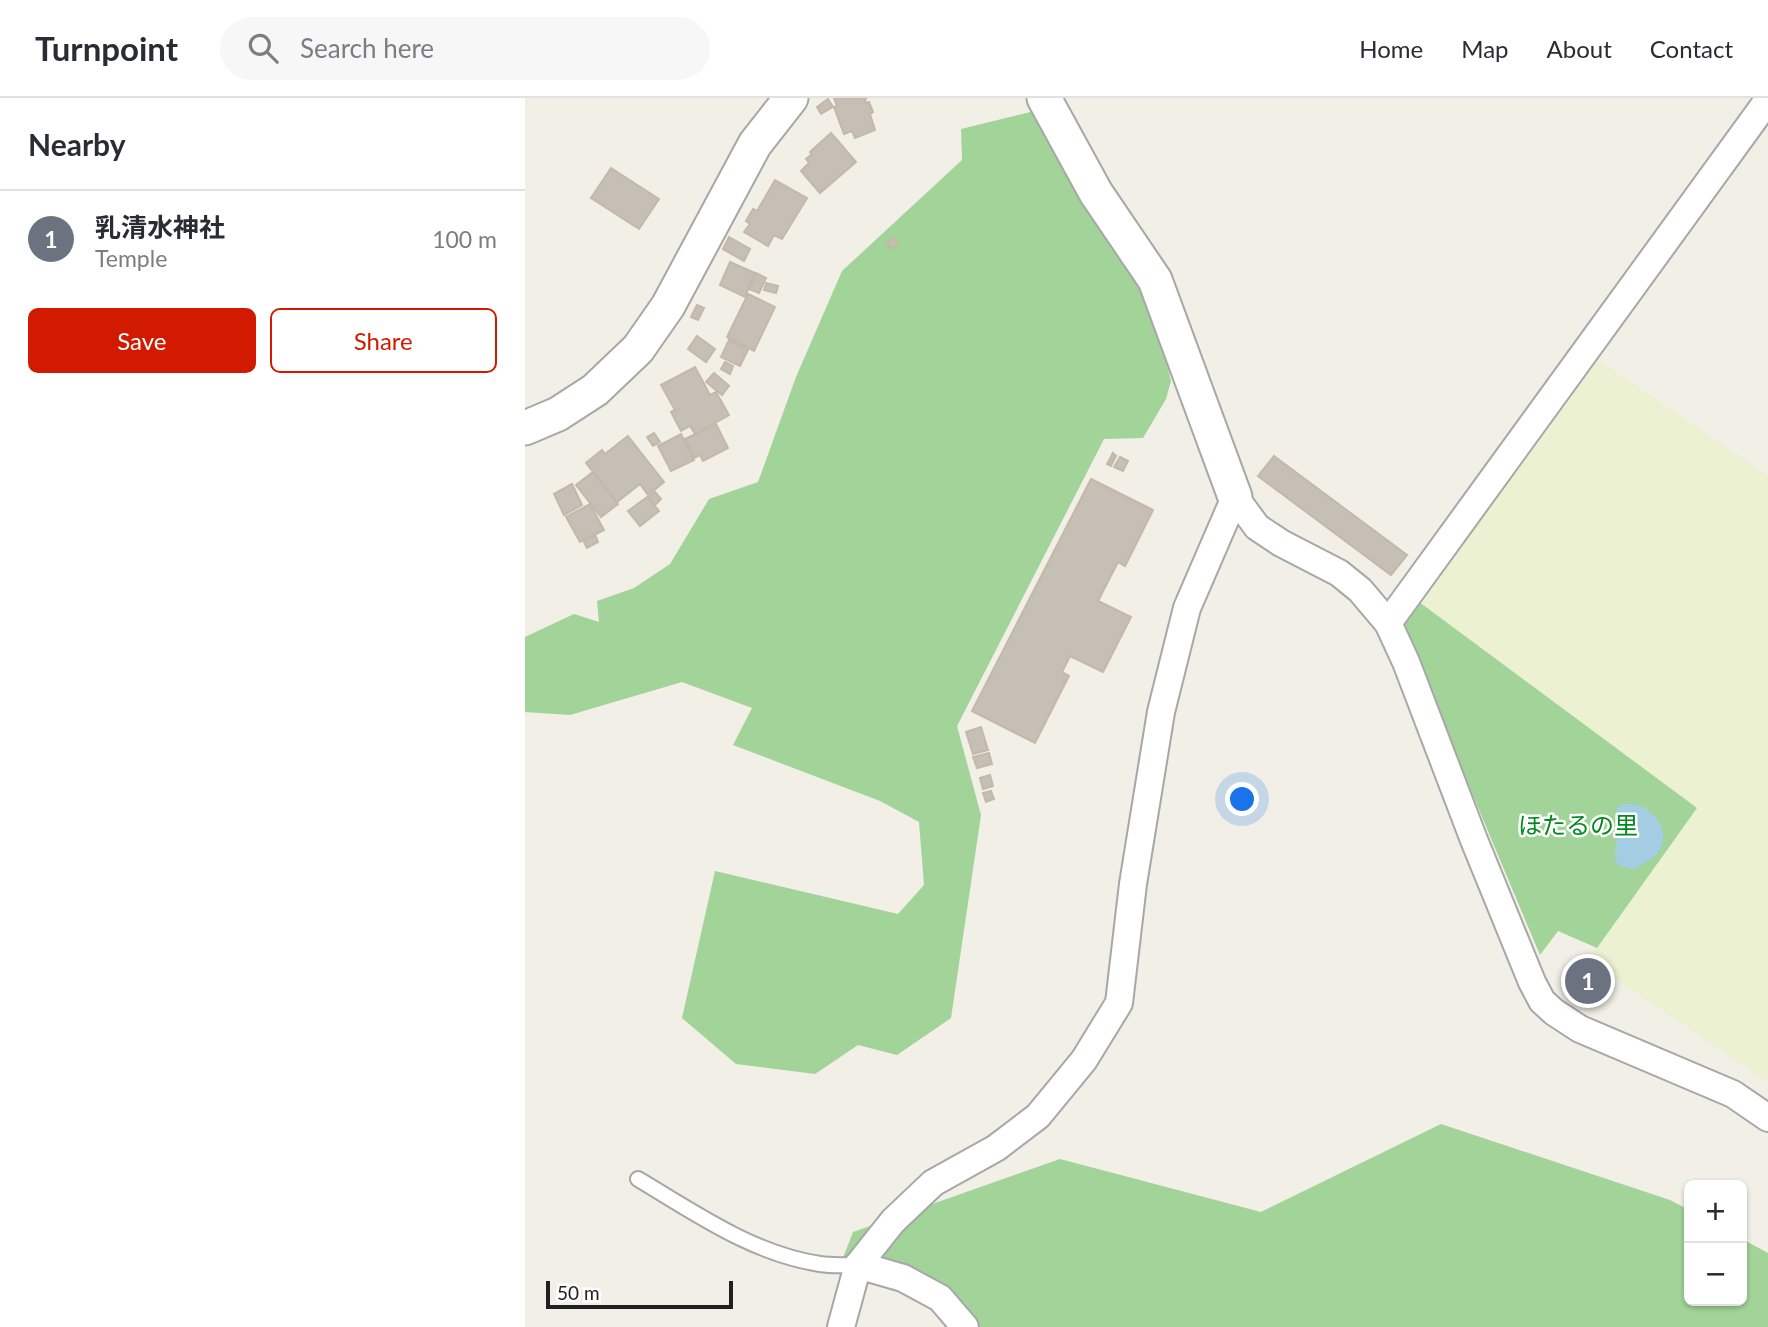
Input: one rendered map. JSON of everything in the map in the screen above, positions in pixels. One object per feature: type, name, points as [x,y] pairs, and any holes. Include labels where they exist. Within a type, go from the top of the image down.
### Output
[{"type":"street","points":[[525,428],[558,414],[595,390],[639,349],[669,306],[755,144],[791,98]]},
{"type":"street","points":[[1044,98],[1096,193],[1155,280],[1235,497],[1257,527],[1281,543],[1339,573],[1360,590],[1388,623],[1406,662],[1479,853],[1542,1001],[1554,1013],[1580,1029],[1733,1094],[1768,1118]]},
{"type":"street","points":[[1388,623],[1768,100]]},
{"type":"street","points":[[841,1327],[858,1265],[893,1221],[933,1183],[996,1148],[1038,1116],[1084,1060],[1119,1003],[1133,884],[1161,712],[1187,608],[1235,497]]},
{"type":"street","points":[[858,1265],[903,1278],[940,1298],[965,1327]]},
{"type":"lane","points":[[638,1180],[723,1230],[755,1245],[787,1257],[821,1265],[858,1265]]},
{"type":"green space","points":[[1039,110],[1148,285],[1171,381],[1166,399],[1143,438],[1104,439],[957,726],[981,815],[951,1018],[897,1055],[858,1045],[815,1074],[736,1064],[682,1018],[715,871],[898,914],[924,885],[919,822],[880,801],[733,745],[752,708],[682,682],[570,715],[525,712],[525,637],[574,614],[599,622],[597,601],[634,588],[670,564],[709,499],[758,482],[796,377],[842,271],[962,160],[961,129]]},
{"type":"green space","points":[[1588,353],[1768,476],[1768,1082],[1587,960],[1697,809],[1415,599]]},
{"type":"green space","name":"ほたるの里","points":[[1415,599],[1697,808],[1597,948],[1558,931],[1540,955],[1404,631],[1402,618]]},
{"type":"green space","points":[[1441,1124],[1670,1200],[1684,1207],[1684,1306],[1747,1306],[1747,1242],[1768,1253],[1768,1327],[970,1327],[964,1320],[841,1263],[853,1232],[1060,1159],[1261,1212]]},
{"type":"water","points":[[1623,804],[1646,809],[1657,819],[1663,832],[1662,845],[1658,852],[1634,869],[1620,865],[1615,856],[1617,808]]},
{"type":"building","points":[[834,98],[867,98],[866,103],[869,102],[873,112],[870,114],[875,130],[855,138],[852,131],[844,134],[834,107],[837,106]]},
{"type":"building","points":[[828,99],[833,107],[821,114],[817,107]]},
{"type":"building","points":[[831,133],[856,162],[820,193],[801,171],[809,163],[806,159],[812,154],[810,152]]},
{"type":"building","points":[[611,168],[659,199],[639,229],[591,198]]},
{"type":"building","points":[[775,180],[807,198],[782,239],[774,235],[768,246],[744,232],[750,224],[746,221],[753,209],[757,211]]},
{"type":"building","points":[[729,237],[750,249],[744,261],[723,249]]},
{"type":"building","points":[[894,238],[898,244],[890,248],[887,243]]},
{"type":"building","points":[[730,262],[755,273],[745,297],[720,285]]},
{"type":"building","points":[[756,273],[766,278],[759,293],[749,289]]},
{"type":"building","points":[[766,283],[778,286],[776,293],[764,290]]},
{"type":"building","points":[[748,294],[775,307],[754,351],[727,337]]},
{"type":"building","points":[[697,305],[704,308],[698,320],[691,317]]},
{"type":"building","points":[[697,336],[715,349],[706,362],[688,349]]},
{"type":"building","points":[[729,340],[748,350],[740,366],[721,357]]},
{"type":"building","points":[[725,362],[733,366],[730,374],[721,369]]},
{"type":"building","points":[[695,367],[710,395],[716,392],[729,415],[695,434],[690,426],[681,431],[671,412],[675,410],[661,385]]},
{"type":"building","points":[[714,373],[729,386],[722,395],[706,382]]},
{"type":"building","points":[[716,424],[728,448],[703,461],[700,455],[694,458],[685,439]]},
{"type":"building","points":[[654,433],[660,442],[653,446],[647,437]]},
{"type":"building","points":[[681,434],[694,460],[671,471],[658,446]]},
{"type":"building","points":[[628,436],[664,482],[648,495],[640,484],[617,502],[586,463],[602,450],[605,454]]},
{"type":"building","points":[[1113,453],[1116,456],[1111,466],[1107,464]]},
{"type":"building","points":[[1274,456],[1407,555],[1391,575],[1258,476]]},
{"type":"building","points":[[1120,457],[1128,461],[1123,471],[1114,467]]},
{"type":"building","points":[[593,472],[618,504],[601,517],[576,485]]},
{"type":"building","points":[[1091,479],[1153,510],[1125,566],[1118,562],[1098,601],[1131,617],[1103,672],[1070,656],[1062,672],[1069,676],[1035,743],[972,711]]},
{"type":"building","points":[[572,484],[582,505],[564,515],[554,494]]},
{"type":"building","points":[[655,492],[661,499],[655,505],[649,497]]},
{"type":"building","points":[[647,497],[659,511],[640,526],[628,511]]},
{"type":"building","points":[[590,504],[604,530],[580,542],[566,517]]},
{"type":"building","points":[[595,535],[598,542],[587,548],[584,542]]},
{"type":"building","points":[[981,727],[988,750],[973,754],[966,732]]},
{"type":"building","points":[[989,753],[992,764],[977,768],[973,757]]},
{"type":"building","points":[[990,775],[993,786],[983,789],[980,778]]},
{"type":"building","points":[[991,791],[994,799],[986,802],[983,793]]},
{"type":"building","points":[[1586,972],[1597,980],[1590,990],[1579,982]]},
{"type":"place","name":"乳清水神社","points":[[1588,981]]}]
